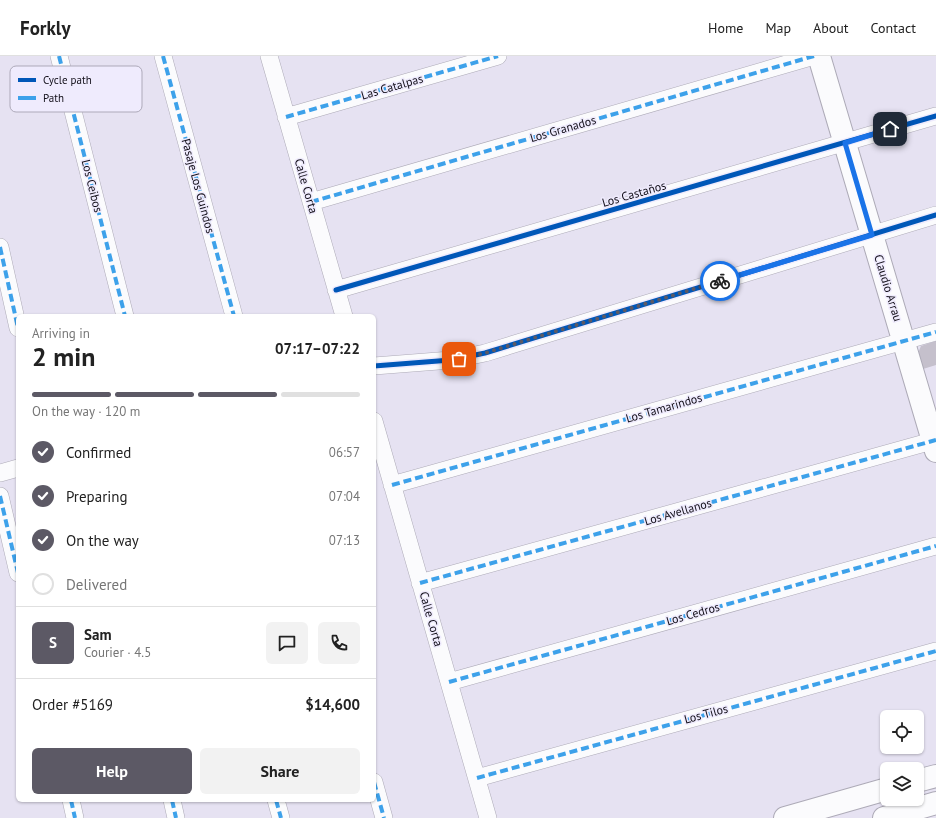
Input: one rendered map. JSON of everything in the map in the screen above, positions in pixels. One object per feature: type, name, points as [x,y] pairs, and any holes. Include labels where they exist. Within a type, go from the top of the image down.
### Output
[{"type":"street","name":"Los Ceibos","points":[[59,56],[62,66]]},
{"type":"street","name":"Pasaje Los Guindos","points":[[163,56],[233,314]]},
{"type":"street","name":"Calle Corta","points":[[269,56],[343,314]]},
{"type":"street","name":"Las Catalpas","points":[[286,117],[498,56]]},
{"type":"street","name":"Los Granados","points":[[311,202],[814,56]]},
{"type":"street","name":"Claudio Arrau","points":[[819,56],[935,444]]},
{"type":"street","name":"Los Ceibos","points":[[73,112],[124,314]]},
{"type":"street","name":"Los Castaños","points":[[336,290],[936,116]]},
{"type":"street","points":[[376,366],[451,360],[485,353],[936,215]]},
{"type":"street","points":[[0,247],[16,319]]},
{"type":"street","name":"Los Tamarindos","points":[[392,485],[936,332]]},
{"type":"street","name":"Calle Corta","points":[[376,428],[488,818]]},
{"type":"street","name":"Los Avellanos","points":[[420,583],[935,444]]},
{"type":"street","points":[[0,473],[16,469]]},
{"type":"street","points":[[0,496],[16,564]]},
{"type":"street","name":"Los Cedros","points":[[449,682],[936,546]]},
{"type":"street","name":"Los Tilos","points":[[477,778],[936,651]]},
{"type":"street","points":[[924,779],[936,776]]},
{"type":"street","points":[[376,789],[384,818]]},
{"type":"street","points":[[785,818],[880,791]]},
{"type":"street","points":[[71,802],[75,818]]},
{"type":"street","points":[[172,802],[176,818]]},
{"type":"street","points":[[277,802],[281,818]]},
{"type":"street","points":[[884,818],[936,803]]},
{"type":"building","points":[[936,341],[936,365],[923,369],[918,353],[921,346]]},
{"type":"marked path","points":[[59,56],[62,66]]},
{"type":"marked path","points":[[163,56],[233,314]]},
{"type":"marked path","points":[[286,117],[498,56]]},
{"type":"marked path","points":[[311,202],[814,56]]},
{"type":"marked path","points":[[73,112],[124,314]]},
{"type":"marked path","points":[[0,247],[16,319]]},
{"type":"marked path","points":[[392,485],[936,332]]},
{"type":"marked path","points":[[420,583],[936,440]]},
{"type":"marked path","points":[[0,496],[16,564]]},
{"type":"marked path","points":[[449,682],[936,546]]},
{"type":"marked path","points":[[477,778],[936,651]]},
{"type":"marked path","points":[[376,789],[384,818]]},
{"type":"marked path","points":[[71,802],[75,818]]},
{"type":"marked path","points":[[172,802],[176,818]]},
{"type":"marked path","points":[[277,802],[281,818]]},
{"type":"cycle path","points":[[336,290],[936,116]]},
{"type":"cycle path","points":[[376,366],[451,360],[485,353],[936,215]]},
{"type":"way so far","points":[[459,359],[502,348],[720,281]]},
{"type":"route","points":[[720,281],[872,235],[845,143],[890,129]]}]
